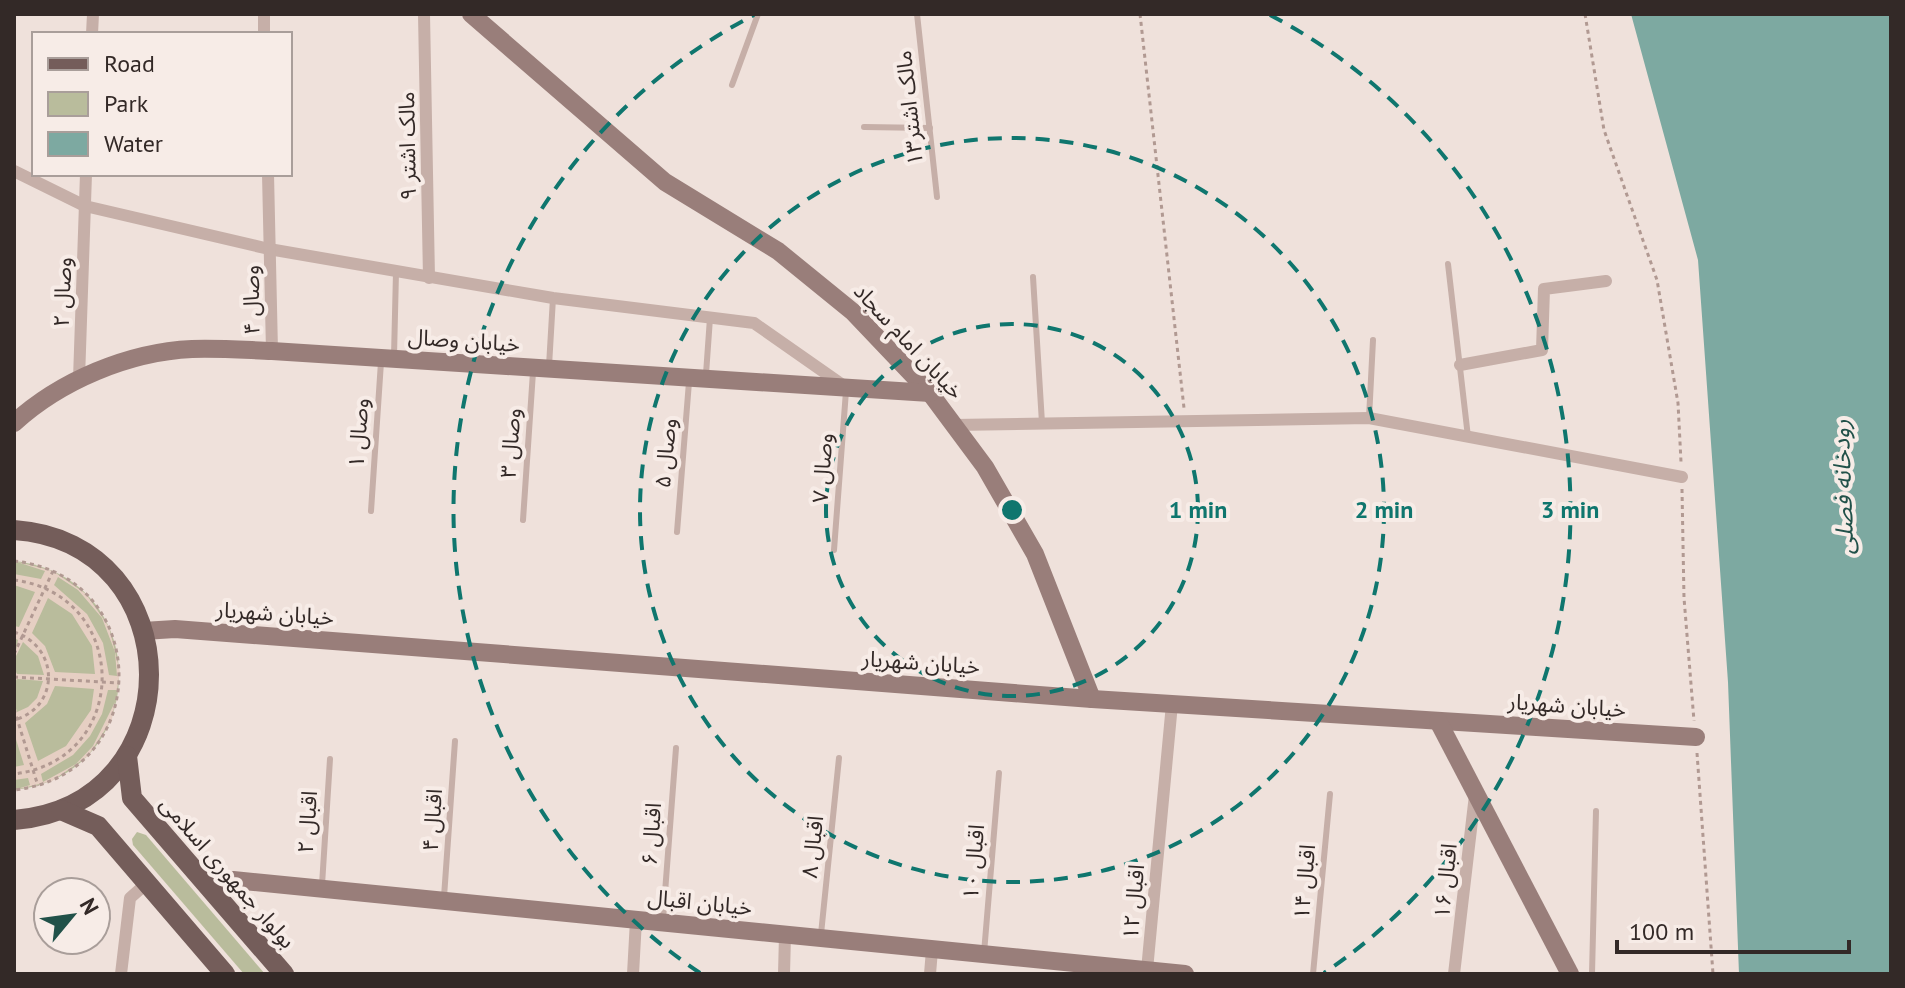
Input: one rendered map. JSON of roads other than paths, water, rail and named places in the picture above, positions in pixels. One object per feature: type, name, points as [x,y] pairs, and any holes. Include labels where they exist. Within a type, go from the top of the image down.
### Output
[{"type":"main road","points":[[14,530],[61,541],[97,562],[125,593],[143,631],[150,666],[150,689],[142,724],[127,756],[98,788],[61,810],[14,820]]},
{"type":"main road","name":"بولوار جمهوری اسلامی","points":[[127,756],[132,798],[284,974]]},
{"type":"main road","points":[[61,810],[98,826],[225,974]]},
{"type":"street","name":"مالک اشتر ۹","points":[[424,14],[429,278]]},
{"type":"street","name":"خیابان امام سجاد","points":[[471,14],[665,182],[778,251],[853,312],[930,393],[985,467],[1035,554],[1092,699]]},
{"type":"street","points":[[14,171],[85,206],[269,249],[553,298],[754,323],[846,388]]},
{"type":"street","name":"وصال ۲","points":[[79,379],[86,176]]},
{"type":"street","name":"وصال ۴","points":[[268,176],[272,351]]},
{"type":"street","points":[[1460,365],[1542,350],[1544,289],[1606,281]]},
{"type":"street","name":"خیابان وصال","points":[[14,423],[37,403],[79,379],[128,361],[189,349],[272,351],[930,393]]},
{"type":"street","points":[[953,425],[1369,418],[1682,477]]},
{"type":"street","name":"خیابان شهریار","points":[[143,631],[175,629],[1092,699],[1696,737]]},
{"type":"street","name":"اقبال ۱۲","points":[[1147,970],[1172,704]]},
{"type":"street","points":[[1438,721],[1570,974]]},
{"type":"street","name":"اقبال ۱۶","points":[[1454,974],[1475,792]]},
{"type":"street","name":"خیابان اقبال","points":[[216,895],[233,880],[984,955],[1094,970],[1185,974]]},
{"type":"street","points":[[121,974],[130,898],[147,883]]},
{"type":"street","points":[[633,974],[636,920]]},
{"type":"street","points":[[784,974],[785,935]]},
{"type":"street","points":[[930,974],[932,950]]},
{"type":"lane","points":[[732,85],[758,14]]},
{"type":"lane","name":"مالک اشتر۱۳","points":[[917,14],[937,197]]},
{"type":"lane","points":[[864,127],[930,128]]},
{"type":"lane","points":[[1448,264],[1468,437]]},
{"type":"lane","name":"وصال ۱","points":[[371,511],[396,272]]},
{"type":"lane","points":[[1033,277],[1042,423]]},
{"type":"lane","name":"وصال ۳","points":[[523,520],[553,298]]},
{"type":"lane","name":"وصال ۵","points":[[677,532],[697,378],[710,318]]},
{"type":"lane","points":[[1369,418],[1373,340]]},
{"type":"lane","name":"وصال ۷","points":[[834,550],[846,388]]},
{"type":"lane","name":"اقبال ۴","points":[[444,901],[455,741]]},
{"type":"lane","name":"اقبال ۶","points":[[663,923],[676,748]]},
{"type":"lane","name":"اقبال ۸","points":[[821,938],[839,758]]},
{"type":"lane","name":"اقبال ۲","points":[[321,888],[330,759]]},
{"type":"lane","name":"اقبال ۱۰","points":[[984,955],[999,773]]},
{"type":"lane","name":"اقبال ۱۴","points":[[1313,974],[1330,794]]},
{"type":"lane","points":[[1592,974],[1596,811]]},
{"type":"water","name":"رودخانه فصلی","points":[[1631,14],[1891,14],[1891,974],[1739,974],[1728,682],[1698,260]]}]
